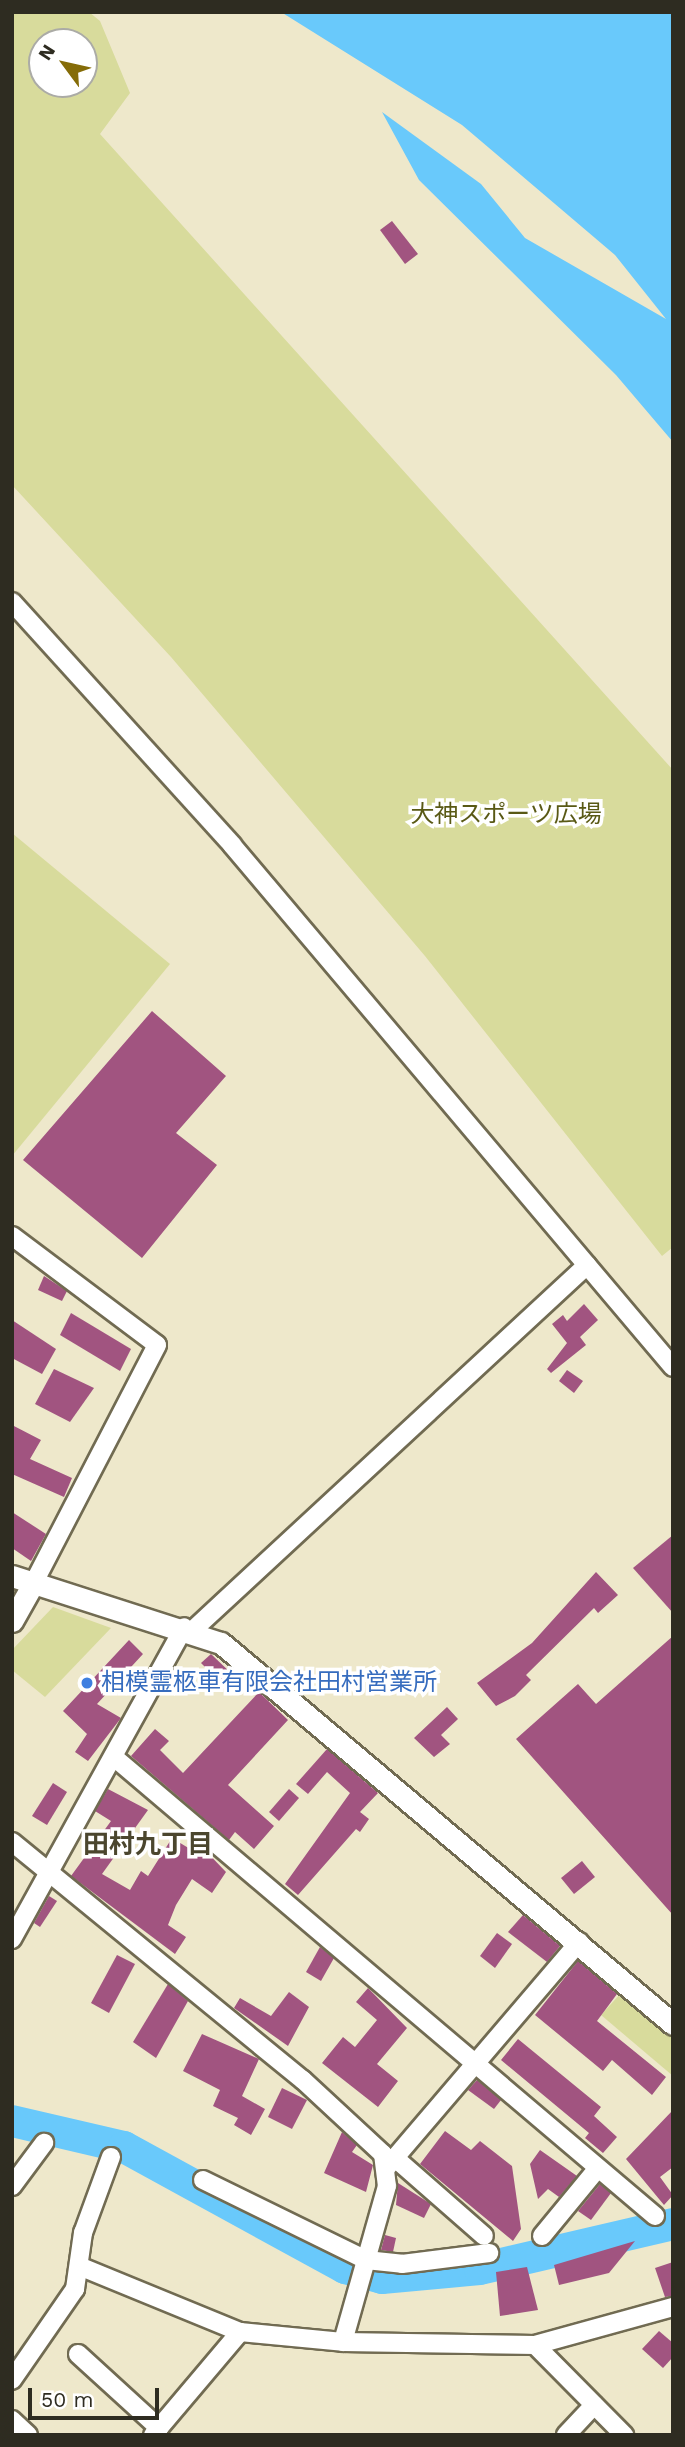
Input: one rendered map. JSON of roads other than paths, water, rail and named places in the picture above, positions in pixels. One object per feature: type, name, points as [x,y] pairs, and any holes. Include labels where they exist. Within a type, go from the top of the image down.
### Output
[{"type":"street","points":[[12,602],[232,845],[673,1367]]},
{"type":"street","points":[[12,1236],[157,1345],[12,1621]]},
{"type":"street","points":[[12,1939],[189,1628],[587,1265]]},
{"type":"street","points":[[12,1576],[189,1628],[221,1643],[327,1728],[673,2025]]},
{"type":"street","points":[[115,1758],[655,2216]]},
{"type":"street","points":[[12,1842],[303,2080],[486,2245],[402,2264],[366,2260],[203,2180]]},
{"type":"street","points":[[343,2342],[391,2162],[477,2066],[579,1942]]},
{"type":"street","points":[[12,2186],[44,2143]]},
{"type":"street","points":[[12,2380],[75,2289],[83,2232],[111,2157]]},
{"type":"street","points":[[542,2236],[598,2168]]},
{"type":"street","points":[[79,2266],[240,2332],[343,2342],[535,2345],[673,2307]]},
{"type":"street","points":[[78,2354],[156,2431],[240,2332]]},
{"type":"street","points":[[535,2345],[624,2435]]},
{"type":"street","points":[[566,2435],[594,2405]]},
{"type":"street","points":[[12,2420],[28,2435]]},
{"type":"water","points":[[281,12],[673,12],[673,442],[616,375],[419,180],[382,112],[481,184],[525,238],[666,319],[615,255],[462,125]]},
{"type":"waterway","points":[[12,2121],[124,2147],[345,2268],[382,2278],[480,2269],[673,2224]]},
{"type":"place","name":"相模霊柩車有限会社田村営業所","points":[[87,1683]]},
{"type":"district","name":"田村九丁目","points":[[148,1845]]},
{"type":"park label","name":"大神スポーツ広場","points":[[506,815]]}]
